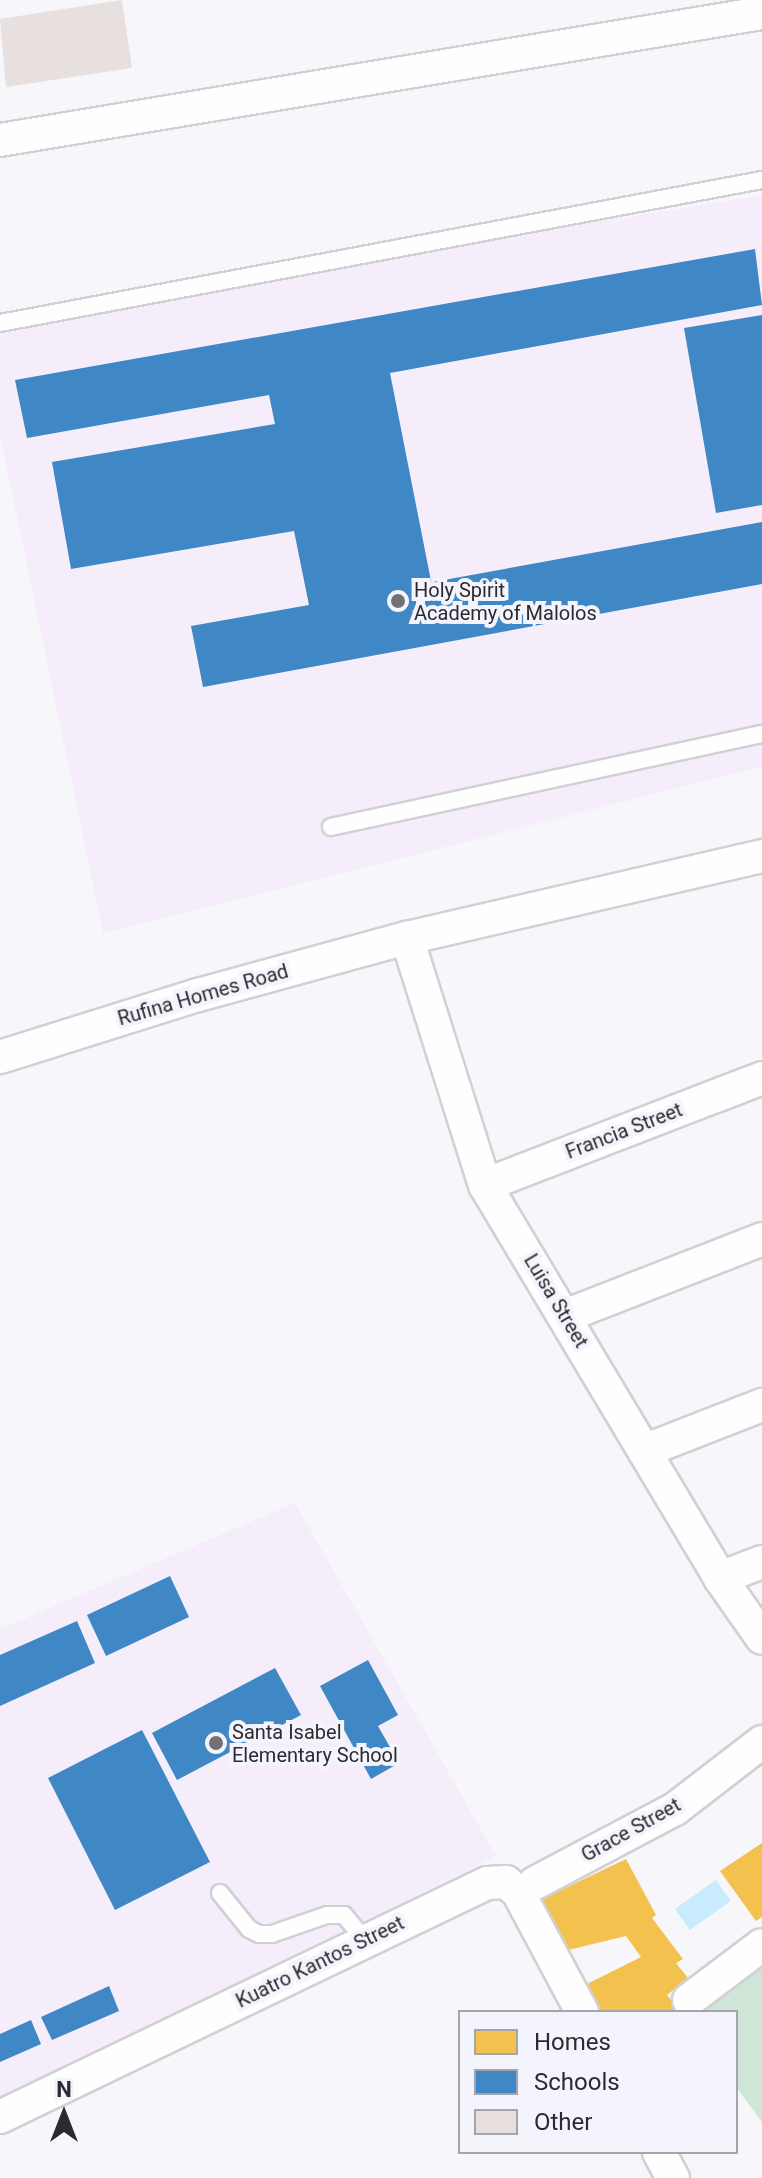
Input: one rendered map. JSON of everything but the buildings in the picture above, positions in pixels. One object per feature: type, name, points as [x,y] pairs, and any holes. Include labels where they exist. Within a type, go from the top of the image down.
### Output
[{"type":"street","points":[[0,140],[762,13]]},
{"type":"street","name":"Rufina Homes Road","points":[[0,1057],[198,995],[407,938],[762,856]]},
{"type":"street","name":"Luisa Street","points":[[407,938],[485,1185],[720,1578],[762,1638]]},
{"type":"street","name":"Francia Street","points":[[485,1185],[762,1078]]},
{"type":"street","points":[[565,1316],[762,1239]]},
{"type":"street","points":[[644,1451],[762,1405]]},
{"type":"street","points":[[720,1578],[762,1562]]},
{"type":"street","name":"Grace Street","points":[[535,1883],[675,1809],[762,1742]]},
{"type":"street","name":"Kuatro Kantos Street","points":[[0,2117],[487,1883],[506,1882],[518,1892],[581,2010]]},
{"type":"street","points":[[689,2000],[762,1945]]},
{"type":"street","points":[[660,2154],[673,2178]]},
{"type":"lane","points":[[0,323],[762,180]]},
{"type":"lane","points":[[331,827],[762,734]]},
{"type":"lane","points":[[220,1893],[249,1929],[259,1934],[272,1934],[327,1915],[344,1915],[365,1940]]},
{"type":"shaded area","name":"Holy Spirit Academy of Malolos","points":[[762,195],[762,767],[103,933],[0,434],[0,321]]},
{"type":"shaded area","name":"Santa Isabel Elementary School","points":[[295,1503],[496,1856],[0,2100],[0,1629]]},
{"type":"green space","points":[[762,1962],[762,2122],[738,2090],[738,2010],[698,2010]]},
{"type":"water","points":[[716,1880],[731,1901],[690,1930],[675,1909]]},
{"type":"place","name":"Holy Spirit Academy of Malolos","points":[[398,601]]},
{"type":"place","name":"Santa Isabel Elementary School","points":[[216,1743]]}]
